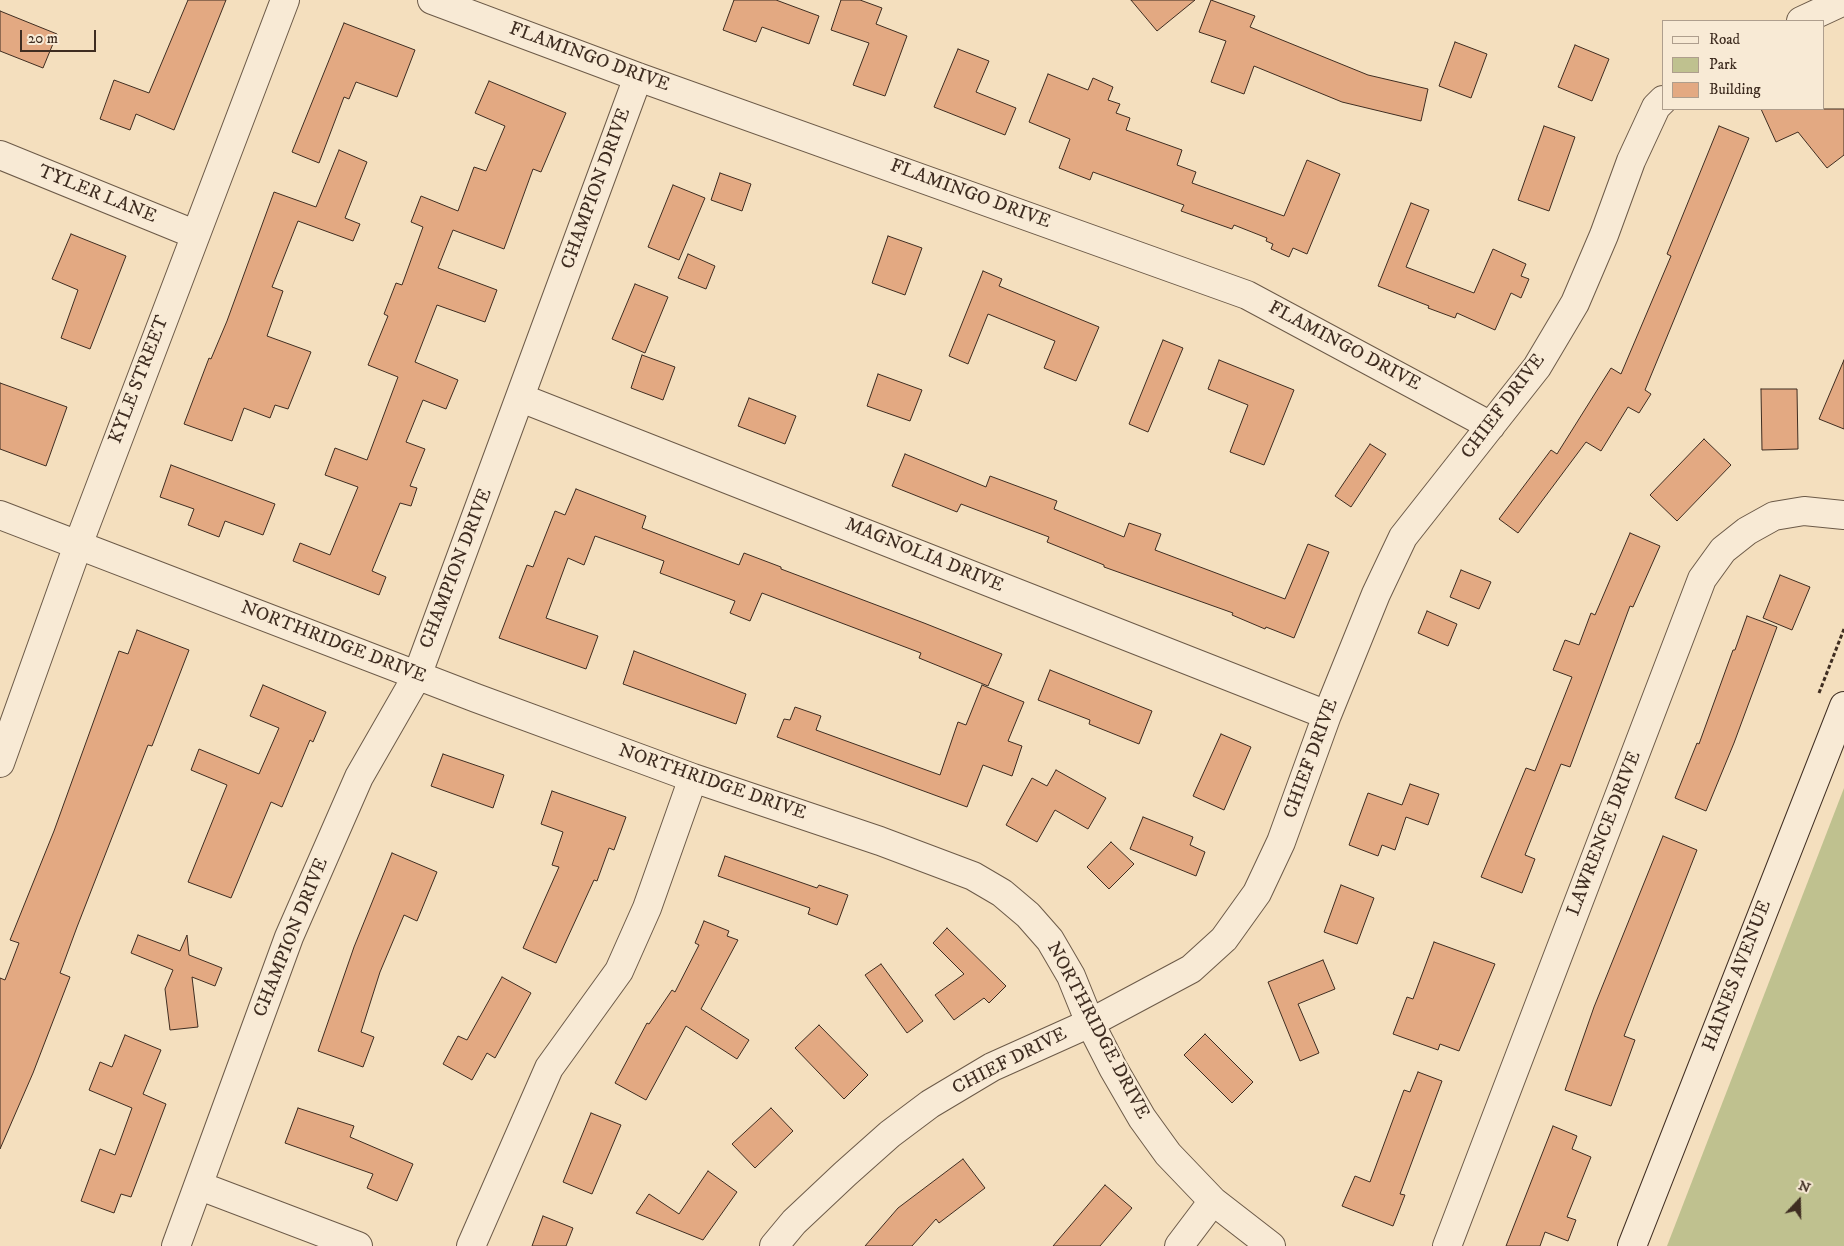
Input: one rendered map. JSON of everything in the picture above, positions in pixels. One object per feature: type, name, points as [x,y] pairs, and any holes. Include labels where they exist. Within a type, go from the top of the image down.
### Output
[{"type":"street","name":"KYLE STREET","points":[[0,763],[78,545],[194,234],[285,0]]},
{"type":"street","name":"FLAMINGO DRIVE","points":[[432,0],[638,77],[1248,295],[1491,426]]},
{"type":"street","points":[[1803,20],[1844,1]]},
{"type":"street","name":"CHAMPION DRIVE","points":[[176,1246],[200,1186],[289,937],[359,777],[417,676],[638,77]]},
{"type":"street","name":"CHIEF DRIVE","points":[[774,1246],[794,1222],[851,1168],[890,1134],[930,1104],[992,1067],[1090,1023],[1191,969],[1224,940],[1257,893],[1281,842],[1327,715],[1376,594],[1404,537],[1537,367],[1575,303],[1604,235],[1631,160],[1656,107],[1662,101]]},
{"type":"street","name":"TYLER LANE","points":[[0,155],[194,234]]},
{"type":"street","name":"MAGNOLIA DRIVE","points":[[521,398],[1327,715]]},
{"type":"street","name":"LAWRENCE DRIVE","points":[[1447,1246],[1702,579],[1723,550],[1747,531],[1774,516],[1804,511],[1844,515]]},
{"type":"street","name":"NORTHRIDGE DRIVE","points":[[0,515],[417,676],[693,778],[930,859],[973,876],[1002,894],[1028,915],[1050,940],[1071,976],[1090,1023],[1142,1118],[1186,1175],[1213,1201],[1271,1246]]},
{"type":"street","name":"HAINES AVENUE","points":[[1632,1246],[1844,706]]},
{"type":"street","points":[[471,1246],[549,1068],[619,972],[648,908],[693,778]]},
{"type":"street","points":[[200,1186],[358,1246]]},
{"type":"street","points":[[1178,1246],[1213,1201]]},
{"type":"green space","points":[[1844,788],[1844,1246],[1667,1246]]},
{"type":"building","points":[[188,0],[226,0],[174,130],[136,114],[130,130],[100,119],[114,80],[149,93]]},
{"type":"building","points":[[734,0],[776,0],[819,16],[809,44],[762,27],[756,42],[723,30]]},
{"type":"building","points":[[841,0],[860,0],[882,8],[876,24],[907,36],[885,96],[853,85],[869,43],[831,30]]},
{"type":"building","points":[[1131,0],[1195,0],[1157,31]]},
{"type":"building","points":[[1211,0],[1255,16],[1250,27],[1368,75],[1428,89],[1421,121],[1342,102],[1254,66],[1244,94],[1211,82],[1226,41],[1199,32]]},
{"type":"building","points":[[0,11],[57,34],[43,68],[0,51]]},
{"type":"building","points":[[344,23],[415,50],[397,97],[356,82],[349,99],[344,97],[319,163],[292,152]]},
{"type":"building","points":[[1455,42],[1487,54],[1471,98],[1439,86]]},
{"type":"building","points":[[1575,45],[1609,59],[1592,101],[1558,87]]},
{"type":"building","points":[[958,49],[989,61],[976,92],[1016,108],[1005,135],[934,107]]},
{"type":"building","points":[[1048,74],[1088,90],[1093,78],[1113,87],[1108,100],[1120,104],[1116,113],[1130,118],[1126,130],[1182,150],[1177,165],[1196,172],[1192,183],[1284,216],[1307,160],[1340,174],[1307,254],[1293,248],[1289,257],[1271,249],[1273,244],[1266,241],[1267,238],[1234,225],[1232,229],[1181,211],[1184,205],[1093,172],[1090,180],[1059,168],[1070,139],[1029,122]]},
{"type":"building","points":[[489,81],[566,113],[541,172],[533,169],[504,249],[453,230],[438,268],[497,290],[485,322],[437,305],[415,362],[458,380],[446,409],[423,400],[406,442],[425,449],[410,486],[417,488],[411,506],[400,503],[372,571],[386,577],[379,595],[293,561],[300,543],[330,555],[358,487],[325,475],[335,448],[367,460],[398,377],[368,365],[388,316],[384,314],[396,283],[402,285],[423,227],[411,222],[421,196],[458,211],[474,167],[486,171],[505,126],[475,113]]},
{"type":"building","points":[[1844,109],[1844,155],[1827,168],[1798,132],[1776,142],[1761,110]]},
{"type":"building","points":[[1544,126],[1575,137],[1549,211],[1518,200]]},
{"type":"building","points":[[1719,126],[1749,138],[1645,390],[1651,394],[1639,413],[1628,407],[1601,451],[1586,442],[1518,533],[1499,519],[1551,450],[1557,454],[1611,368],[1621,374],[1671,256],[1667,254]]},
{"type":"building","points":[[339,150],[367,162],[345,218],[360,224],[353,241],[298,221],[272,287],[283,291],[267,336],[311,352],[288,409],[275,405],[270,418],[244,408],[232,441],[184,424],[209,358],[211,359],[227,321],[274,192],[316,207]]},
{"type":"building","points":[[720,173],[751,184],[742,211],[711,200]]},
{"type":"building","points":[[673,185],[705,198],[679,260],[648,247]]},
{"type":"building","points":[[1411,203],[1429,210],[1406,267],[1474,293],[1493,249],[1526,264],[1521,276],[1529,279],[1521,298],[1511,293],[1495,330],[1457,313],[1455,318],[1428,308],[1429,306],[1378,286]]},
{"type":"building","points":[[71,234],[126,256],[90,349],[61,338],[78,290],[52,279]]},
{"type":"building","points":[[888,236],[922,248],[905,295],[872,283]]},
{"type":"building","points":[[688,254],[715,266],[706,289],[678,278]]},
{"type":"building","points":[[983,271],[1002,279],[999,286],[1099,327],[1076,381],[1044,368],[1055,341],[988,314],[968,364],[949,356]]},
{"type":"building","points":[[635,284],[668,297],[645,353],[612,339]]},
{"type":"building","points":[[1163,340],[1183,348],[1148,432],[1129,424]]},
{"type":"building","points":[[642,355],[675,367],[663,400],[631,388]]},
{"type":"building","points":[[1219,360],[1294,390],[1264,465],[1230,452],[1248,405],[1208,389]]},
{"type":"building","points":[[1844,360],[1844,429],[1819,419]]},
{"type":"building","points":[[878,374],[922,390],[910,421],[867,406]]},
{"type":"building","points":[[0,383],[67,407],[46,466],[0,449]]},
{"type":"building","points":[[1761,389],[1797,389],[1798,449],[1762,450]]},
{"type":"building","points":[[749,398],[796,416],[785,444],[738,426]]},
{"type":"building","points":[[1704,439],[1731,465],[1677,521],[1650,495]]},
{"type":"building","points":[[1370,444],[1386,454],[1351,507],[1335,496]]},
{"type":"building","points":[[905,454],[986,487],[990,476],[1057,501],[1054,509],[1124,537],[1129,523],[1161,534],[1155,550],[1285,599],[1308,544],[1329,552],[1294,638],[1266,627],[1265,629],[1232,615],[1233,613],[1104,567],[1104,565],[1047,542],[1049,537],[961,504],[957,512],[892,486]]},
{"type":"building","points":[[171,465],[275,504],[263,535],[225,521],[219,537],[188,525],[194,509],[160,497]]},
{"type":"building","points":[[576,489],[646,516],[642,528],[739,565],[744,553],[1002,654],[988,686],[919,658],[921,653],[762,593],[750,621],[730,613],[735,601],[660,573],[664,561],[595,536],[584,565],[568,558],[546,618],[598,636],[586,669],[499,638],[527,565],[533,567],[555,511],[565,515]]},
{"type":"building","points":[[1630,533],[1660,546],[1633,607],[1630,606],[1570,767],[1561,764],[1525,855],[1535,859],[1522,893],[1481,877],[1526,768],[1535,771],[1572,677],[1553,670],[1565,640],[1579,645],[1591,613],[1595,615]]},
{"type":"building","points":[[1461,570],[1491,582],[1479,609],[1450,597]]},
{"type":"building","points":[[1780,575],[1810,587],[1792,630],[1763,618]]},
{"type":"building","points":[[1427,611],[1457,624],[1448,646],[1418,633]]},
{"type":"building","points":[[1747,616],[1777,627],[1734,743],[1706,811],[1675,798],[1697,743],[1699,744]]},
{"type":"building","points":[[137,630],[189,650],[152,746],[148,745],[77,927],[60,973],[70,977],[33,1073],[0,1149],[0,978],[5,980],[19,943],[10,940],[54,831],[119,651],[128,654]]},
{"type":"building","points":[[634,651],[746,694],[736,724],[623,684]]},
{"type":"building","points":[[1050,670],[1152,711],[1139,744],[1089,724],[1090,720],[1038,700]]},
{"type":"building","points":[[263,685],[326,712],[313,742],[310,740],[282,807],[271,802],[231,898],[188,882],[227,785],[191,770],[199,749],[259,774],[279,728],[250,716]]},
{"type":"building","points":[[982,685],[1024,702],[1008,741],[1022,746],[1012,776],[983,765],[967,807],[777,737],[784,719],[790,720],[795,707],[821,716],[816,730],[940,775],[958,722],[966,725]]},
{"type":"building","points":[[1221,734],[1251,747],[1224,810],[1193,796]]},
{"type":"building","points":[[443,754],[504,775],[493,808],[431,786]]},
{"type":"building","points":[[1056,770],[1106,798],[1088,829],[1055,810],[1037,842],[1006,825],[1032,778],[1047,786]]},
{"type":"building","points":[[1410,784],[1439,794],[1428,825],[1406,817],[1395,850],[1382,845],[1378,856],[1349,845],[1368,793],[1402,805]]},
{"type":"building","points":[[552,791],[626,817],[614,850],[609,848],[597,881],[594,880],[556,963],[523,948],[559,867],[552,865],[563,832],[541,824]]},
{"type":"building","points":[[1143,817],[1193,837],[1190,845],[1205,852],[1196,876],[1130,849]]},
{"type":"building","points":[[1663,836],[1697,850],[1624,1036],[1635,1040],[1611,1106],[1565,1090],[1594,1007]]},
{"type":"building","points":[[1111,842],[1134,864],[1109,889],[1087,867]]},
{"type":"building","points":[[392,853],[437,872],[417,921],[404,915],[380,972],[361,1032],[374,1037],[363,1067],[318,1051],[354,947]]},
{"type":"building","points":[[725,856],[817,888],[819,885],[848,895],[837,925],[808,914],[810,908],[718,876]]},
{"type":"building","points":[[1341,885],[1374,898],[1357,944],[1324,932]]},
{"type":"building","points":[[704,921],[729,931],[727,936],[738,940],[701,1009],[749,1040],[737,1059],[686,1026],[646,1100],[615,1083],[647,1023],[649,1024],[672,990],[675,992],[699,945],[695,943]]},
{"type":"building","points":[[947,928],[1006,986],[989,1003],[984,998],[954,1020],[935,995],[964,974],[933,943]]},
{"type":"building","points":[[138,935],[180,951],[187,935],[189,955],[222,968],[215,986],[192,977],[198,1027],[170,1030],[165,989],[173,970],[131,953]]},
{"type":"building","points":[[1434,942],[1495,964],[1459,1051],[1440,1044],[1438,1050],[1393,1034],[1407,997],[1413,999]]},
{"type":"building","points":[[1323,960],[1335,989],[1298,1004],[1319,1053],[1300,1061],[1268,982]]},
{"type":"building","points":[[881,964],[923,1021],[907,1033],[865,975]]},
{"type":"building","points":[[502,977],[531,993],[495,1058],[487,1053],[472,1080],[443,1064],[458,1036],[467,1040]]},
{"type":"building","points":[[819,1025],[868,1075],[844,1099],[795,1048]]},
{"type":"building","points":[[1205,1034],[1253,1082],[1232,1103],[1184,1055]]},
{"type":"building","points":[[125,1035],[161,1050],[143,1094],[166,1104],[131,1197],[121,1194],[114,1213],[81,1201],[100,1149],[115,1155],[132,1108],[89,1090],[100,1062],[112,1067]]},
{"type":"building","points":[[1418,1072],[1442,1081],[1400,1194],[1405,1195],[1393,1226],[1342,1206],[1355,1176],[1370,1182],[1404,1090],[1410,1092]]},
{"type":"building","points":[[298,1108],[354,1126],[350,1137],[413,1164],[397,1201],[367,1188],[373,1174],[285,1143]]},
{"type":"building","points":[[771,1108],[793,1131],[755,1168],[732,1144]]},
{"type":"building","points":[[591,1113],[621,1125],[592,1194],[563,1182]]},
{"type":"building","points":[[1553,1126],[1577,1136],[1572,1149],[1591,1157],[1567,1217],[1576,1220],[1568,1241],[1545,1232],[1540,1246],[1506,1246]]},
{"type":"building","points":[[963,1159],[985,1188],[939,1223],[936,1219],[912,1246],[865,1246],[898,1208]]},
{"type":"building","points":[[708,1171],[737,1192],[703,1240],[636,1213],[649,1194],[679,1214]]},
{"type":"building","points":[[1105,1185],[1132,1208],[1100,1246],[1053,1246]]},
{"type":"building","points":[[543,1216],[573,1228],[566,1246],[532,1246]]}]
